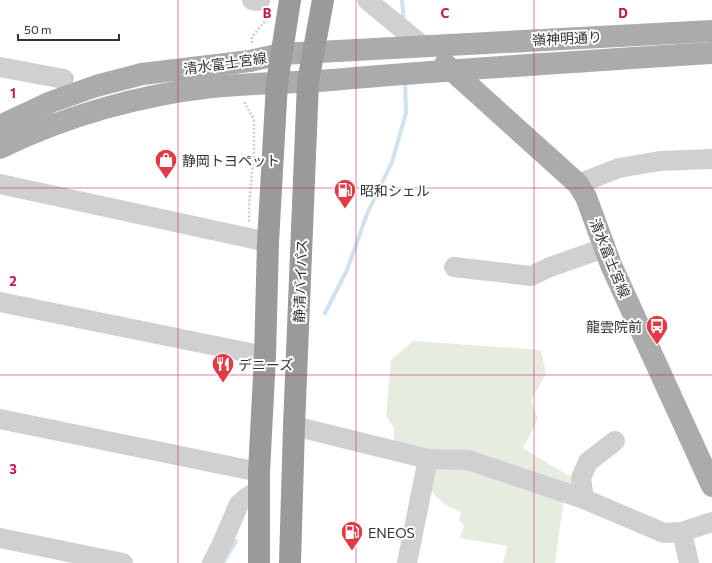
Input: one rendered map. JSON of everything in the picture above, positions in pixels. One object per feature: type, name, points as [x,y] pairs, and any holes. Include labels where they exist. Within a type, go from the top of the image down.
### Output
[{"type":"highway","points":[[259,563],[259,481],[265,356],[268,242],[277,83],[290,0]]},
{"type":"highway","name":"静清バイパス","points":[[290,563],[308,82],[315,52],[323,0]]},
{"type":"main road","name":"嶺神明通り","points":[[422,46],[712,31]]},
{"type":"main road","name":"清水富士宮線","points":[[0,126],[51,102],[96,86],[142,74],[250,61],[281,54],[422,46],[452,69],[578,184],[586,197],[611,265],[712,486]]},
{"type":"main road","name":"嶺神明通り","points":[[452,69],[712,53]]},
{"type":"main road","name":"清水富士宮線","points":[[0,148],[32,133],[110,106],[155,96],[212,87],[308,82],[452,69]]},
{"type":"street","points":[[252,0],[260,2],[260,0]]},
{"type":"street","points":[[367,0],[422,46]]},
{"type":"street","points":[[0,67],[64,79]]},
{"type":"street","points":[[578,184],[619,168],[660,161],[712,159]]},
{"type":"street","points":[[0,184],[268,242]]},
{"type":"street","points":[[454,267],[531,276],[550,267],[604,248]]},
{"type":"street","points":[[0,302],[265,356]]},
{"type":"street","points":[[0,419],[259,481],[239,504],[212,563]]},
{"type":"street","points":[[294,426],[428,459],[468,460],[584,499],[664,533],[682,532],[712,522]]},
{"type":"street","points":[[584,499],[581,478],[588,462],[615,441]]},
{"type":"street","points":[[407,563],[428,459]]},
{"type":"street","points":[[682,532],[690,563]]},
{"type":"street","points":[[0,538],[123,563]]},
{"type":"shaded area","points":[[413,341],[541,350],[546,374],[531,401],[538,419],[523,448],[574,479],[572,490],[394,445],[394,428],[386,416],[391,360]]},
{"type":"shaded area","points":[[464,464],[564,499],[555,563],[503,563],[507,546],[460,538],[464,526],[459,520],[461,512],[445,505],[429,489],[435,465]]},
{"type":"waterway","points":[[402,0],[404,22]]},
{"type":"waterway","points":[[325,313],[347,270],[367,214],[392,162],[406,113],[405,80]]},
{"type":"waterway","points":[[223,563],[236,541]]},
{"type":"place","name":"静岡トヨペット","points":[[166,180]]},
{"type":"place","name":"昭和シェル","points":[[345,210]]},
{"type":"place","name":"龍雲院前","points":[[657,346]]},
{"type":"place","name":"デニーズ","points":[[223,384]]},
{"type":"place","name":"ENEOS","points":[[352,552]]}]
